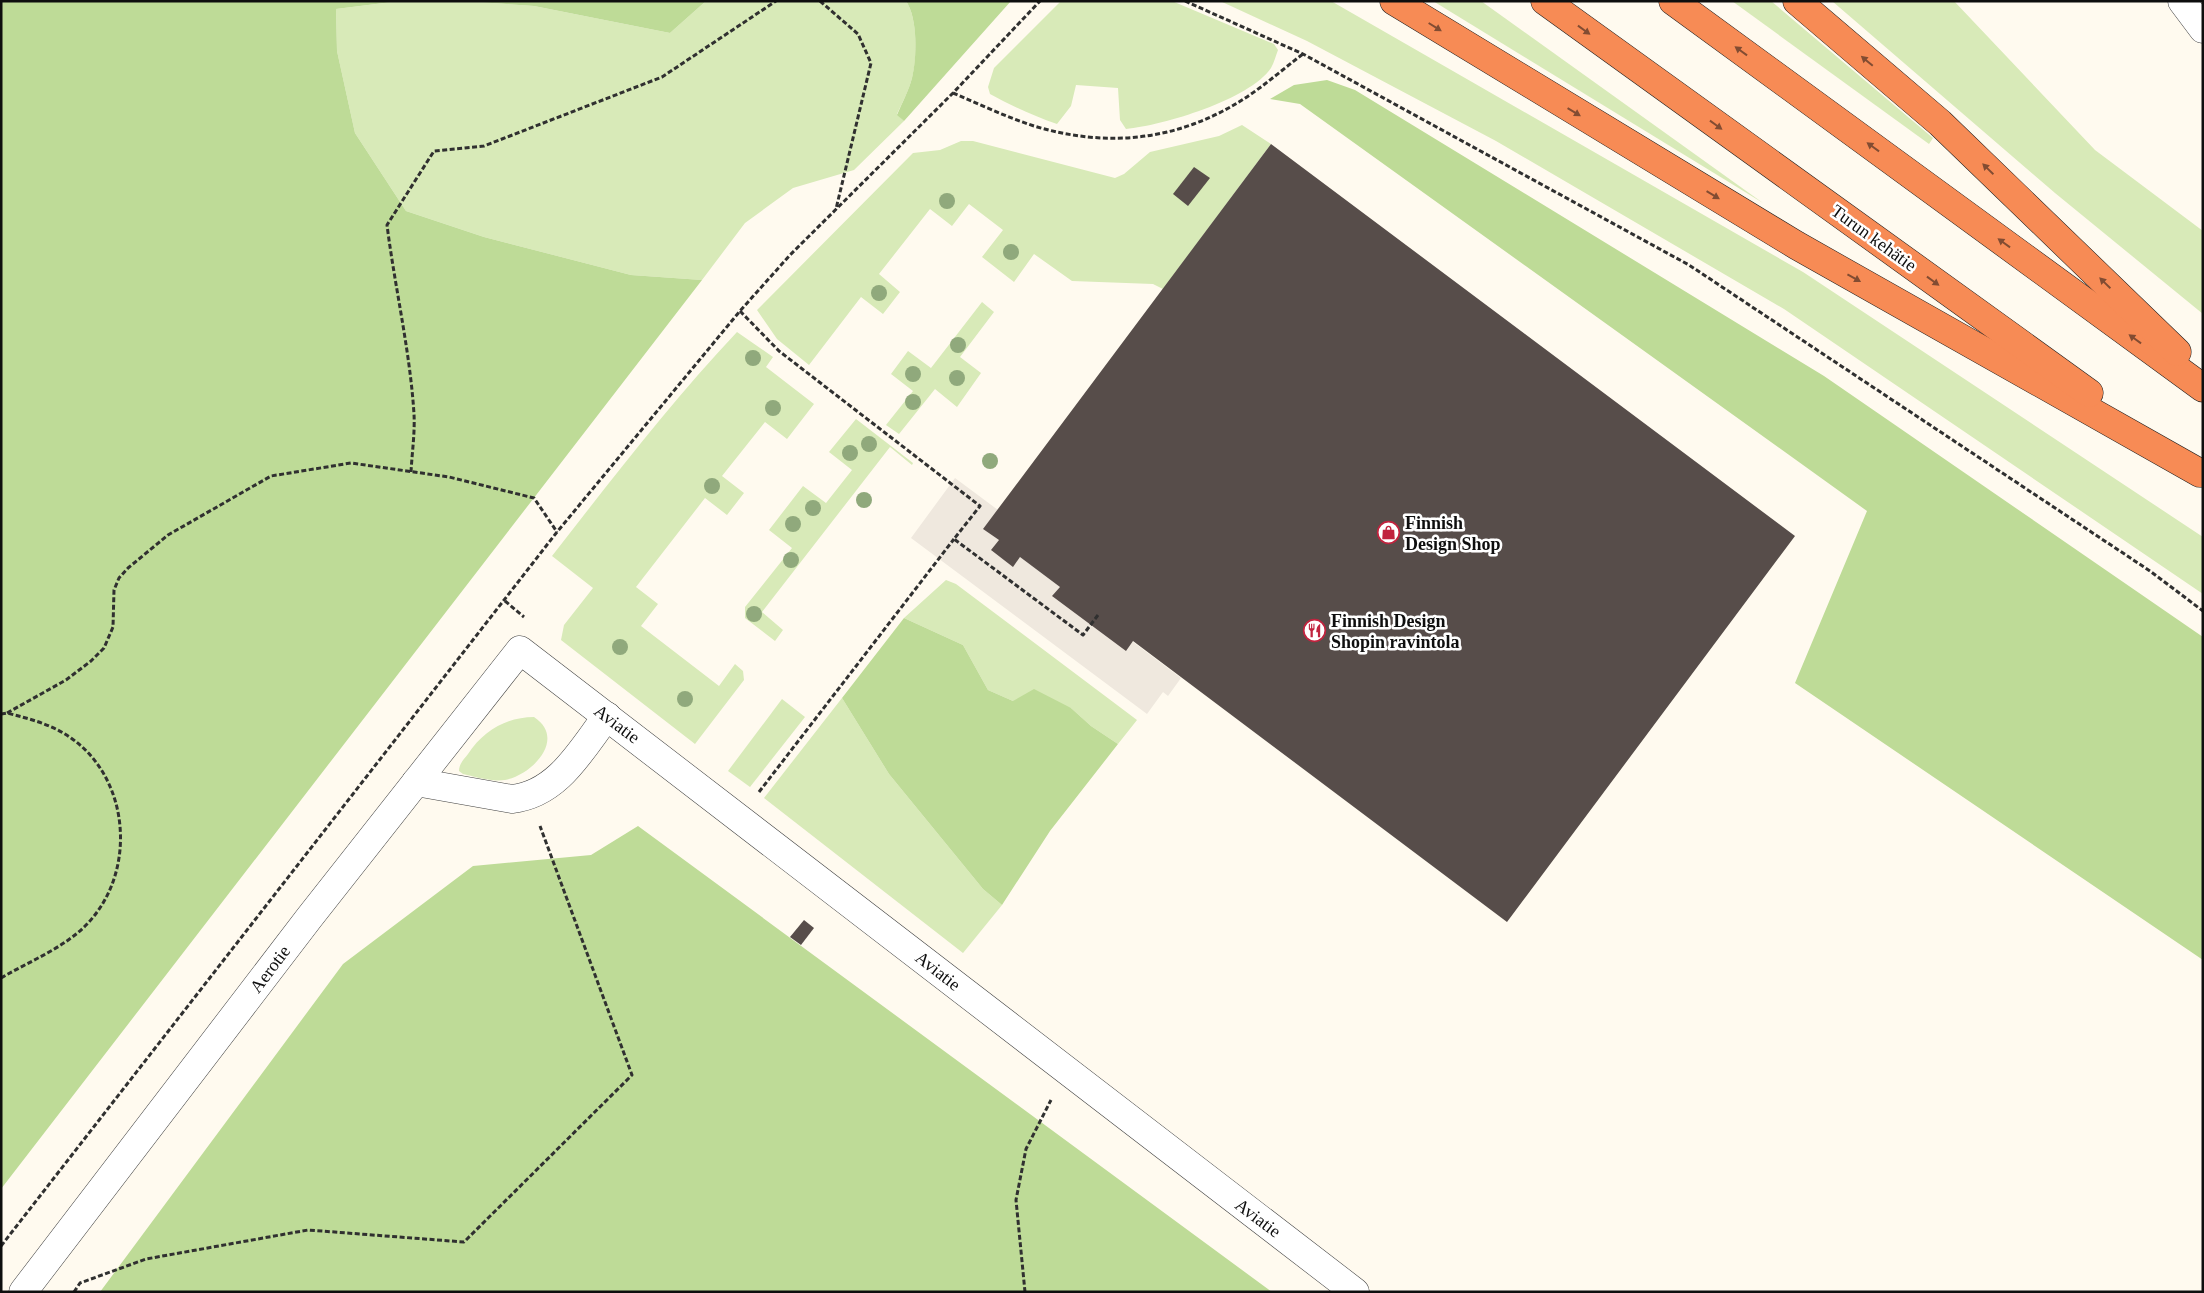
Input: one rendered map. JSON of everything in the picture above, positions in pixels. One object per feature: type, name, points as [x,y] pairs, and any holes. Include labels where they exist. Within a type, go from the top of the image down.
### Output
[{"type":"highway","points":[[1394,1],[1796,245],[2201,474]]},
{"type":"highway","name":"Turun kehätie","points":[[1545,1],[2201,474]]},
{"type":"highway","points":[[1673,1],[2203,388]]},
{"type":"highway","points":[[1797,1],[1940,123],[2203,377]]},
{"type":"street","points":[[2182,1],[2203,29]]},
{"type":"street","name":"Aviatie","points":[[520,650],[1355,1292]]},
{"type":"street","name":"Aerotie","points":[[23,1292],[309,918],[520,650]]},
{"type":"street","points":[[416,782],[512,800],[528,798],[551,786],[607,716]]},
{"type":"path","points":[[411,472],[413,407],[408,352],[396,295],[387,225],[434,151],[484,146],[662,78],[776,1]]},
{"type":"path","points":[[820,1],[858,34],[871,63],[836,210]]},
{"type":"path","points":[[1,1246],[557,532],[740,311],[1040,1]]},
{"type":"path","points":[[1185,1],[1302,54],[1689,265],[2150,571],[2203,611]]},
{"type":"path","points":[[952,93],[1034,126],[1090,138],[1129,138],[1171,133],[1209,119],[1244,100],[1302,54]]},
{"type":"path","points":[[740,311],[779,350],[980,506],[754,797]]},
{"type":"path","points":[[1,714],[7,713],[66,680],[91,661],[104,648],[112,627],[114,590],[119,578],[168,535],[271,476],[351,463],[450,477],[534,498],[557,532]]},
{"type":"path","points":[[954,539],[1083,635],[1098,615]]},
{"type":"path","points":[[1,978],[72,938],[89,923],[112,885],[119,865],[122,846],[114,797],[104,774],[90,755],[71,738],[47,724],[7,713]]},
{"type":"path","points":[[74,1292],[80,1283],[146,1259],[308,1230],[464,1242],[632,1076],[539,824]]},
{"type":"path","points":[[1025,1292],[1016,1200],[1024,1157],[1026,1149],[1067,1070]]},
{"type":"green space","points":[[1,1],[400,1],[336,9],[337,51],[355,133],[406,211],[484,237],[631,275],[702,280],[1,1189]]},
{"type":"green space","points":[[400,1],[463,1],[534,6],[670,33],[706,1],[906,1],[913,18],[915,39],[914,70],[897,114],[904,121],[854,170],[793,188],[745,223],[702,280],[631,275],[484,237],[406,211],[355,133],[337,51],[336,9]]},
{"type":"green space","points":[[463,1],[706,1],[670,33],[534,6]]},
{"type":"green space","points":[[906,1],[1011,1],[904,121],[897,115],[912,78],[915,60],[913,18]]},
{"type":"green space","points":[[1061,1],[1172,1],[1274,44],[1278,50],[1271,68],[1260,80],[1205,109],[1162,122],[1126,129],[1120,120],[1118,88],[1076,85],[1071,106],[1057,124],[1015,107],[990,94],[988,87],[994,68]]},
{"type":"green space","points":[[1220,1],[1331,1],[1803,272],[2203,537],[2203,594],[1784,309],[1496,141],[1307,41]]},
{"type":"green space","points":[[1433,1],[1481,1],[1763,203]]},
{"type":"green space","points":[[1732,1],[1771,1],[1933,138],[1929,144]]},
{"type":"green space","points":[[1832,1],[1954,1],[2095,150],[2203,231],[2203,314],[2055,193]]},
{"type":"green space","points":[[1327,80],[1355,90],[1824,376],[2203,637],[2203,960],[1795,683],[1867,511],[1300,104],[1270,99],[1294,85]]},
{"type":"green space","points":[[1242,125],[1271,144],[1163,289],[1153,284],[1072,281],[1034,254],[1014,282],[982,257],[1003,230],[969,204],[952,226],[930,209],[879,274],[900,292],[883,314],[861,297],[809,365],[777,339],[757,310],[913,153],[940,150],[961,141],[973,141],[1115,178],[1124,174],[1150,152],[1219,136]]},
{"type":"green space","points":[[982,302],[994,312],[960,357],[981,373],[957,407],[935,389],[899,434],[886,425],[913,391],[891,374],[908,351],[931,368]]},
{"type":"green space","points":[[737,332],[773,357],[766,367],[814,404],[787,439],[765,422],[722,476],[744,493],[727,515],[705,498],[636,587],[658,604],[641,626],[719,686],[735,664],[743,671],[744,680],[695,744],[561,640],[564,625],[593,588],[552,556],[665,413]]},
{"type":"green space","points":[[856,419],[913,463],[912,465],[890,447],[762,612],[783,630],[775,641],[745,618],[745,607],[792,548],[769,530],[803,486],[826,503],[852,470],[829,452]]},
{"type":"green space","points":[[946,580],[956,584],[1137,720],[1118,744],[1091,726],[1071,708],[1013,701],[988,690],[963,645],[904,618]]},
{"type":"green space","points":[[904,618],[963,645],[988,690],[1013,701],[1034,689],[1071,708],[1091,726],[1118,744],[1050,831],[1002,905],[983,889],[889,774],[842,698]]},
{"type":"green space","points":[[842,698],[889,774],[983,889],[1002,905],[963,953],[764,798]]},
{"type":"green space","points":[[782,699],[805,717],[750,787],[728,771]]},
{"type":"green space","points":[[534,717],[543,726],[547,735],[546,745],[542,755],[526,771],[505,780],[489,780],[463,774],[459,771],[463,760],[488,732],[514,720]]},
{"type":"green space","points":[[638,826],[1272,1292],[100,1292],[343,964],[473,866],[591,855]]},
{"type":"shaded area","points":[[955,478],[998,510],[983,529],[999,540],[992,551],[1013,566],[1020,557],[1181,678],[1168,696],[1163,692],[1147,714],[911,538]]},
{"type":"building","points":[[1271,144],[1795,536],[1507,922],[1133,641],[1126,651],[1052,596],[1060,587],[1020,557],[1013,567],[991,550],[999,540],[983,529]]},
{"type":"building","points":[[1194,167],[1210,178],[1188,206],[1173,194]]},
{"type":"building","points":[[804,920],[814,928],[801,945],[790,937]]},
{"type":"place","name":"Finnish Design Shop","points":[[1389,533]]},
{"type":"place","name":"Finnish Design Shopin ravintola","points":[[1315,631]]}]
